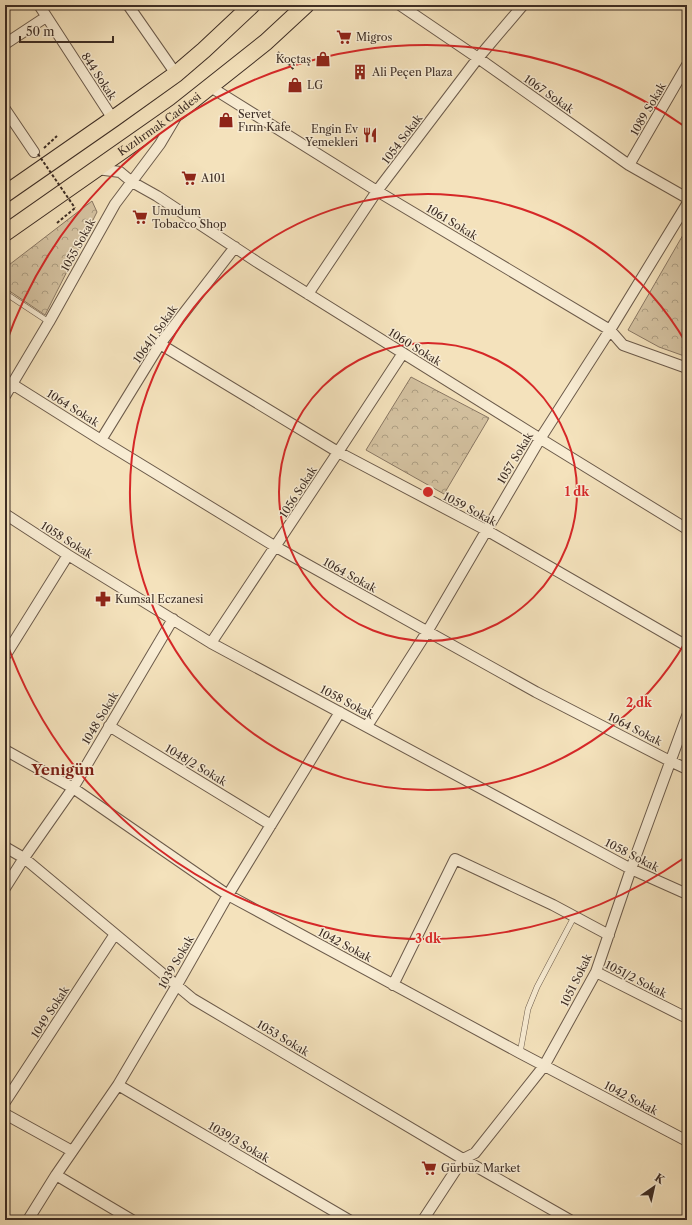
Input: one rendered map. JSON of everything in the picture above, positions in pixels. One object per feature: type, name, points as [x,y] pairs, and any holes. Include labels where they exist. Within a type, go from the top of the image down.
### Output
[{"type":"main road","name":"Kızılırmak Caddesi","points":[[5,232],[179,111],[266,42],[306,5]]},
{"type":"main road","points":[[5,194],[176,74],[204,50],[250,6]]},
{"type":"street","name":"844 Sokak","points":[[39,5],[113,119]]},
{"type":"street","points":[[128,5],[176,74]]},
{"type":"street","name":"1067 Sokak","points":[[400,5],[478,58],[629,165],[687,198]]},
{"type":"street","name":"1054 Sokak","points":[[308,294],[376,192],[478,58],[523,5]]},
{"type":"street","points":[[5,44],[46,17]]},
{"type":"street","name":"1089 Sokak","points":[[629,165],[687,66]]},
{"type":"street","name":"1061 Sokak","points":[[209,86],[376,192],[610,330],[623,345],[687,368]]},
{"type":"street","points":[[5,108],[36,153]]},
{"type":"street","name":"1055 Sokak","points":[[5,396],[49,322],[115,204],[160,144],[179,111]]},
{"type":"street","name":"1060 Sokak","points":[[96,169],[120,172],[132,182],[157,196],[308,294],[687,529]]},
{"type":"street","name":"1057 Sokak","points":[[367,726],[427,632],[540,439],[610,330],[687,204]]},
{"type":"street","name":"1064/1 Sokak","points":[[101,440],[160,344],[235,247]]},
{"type":"street","name":"1059 Sokak","points":[[160,344],[338,452],[486,530],[687,646]]},
{"type":"street","name":"1056 Sokak","points":[[211,643],[276,547],[403,353]]},
{"type":"street","name":"1064 Sokak","points":[[12,384],[276,547],[536,692],[687,769]]},
{"type":"street","name":"1058 Sokak","points":[[5,514],[68,556],[211,643],[631,869],[687,894]]},
{"type":"street","points":[[5,656],[68,556]]},
{"type":"street","name":"1048 Sokak","points":[[5,888],[72,788],[172,619]]},
{"type":"street","name":"1039 Sokak","points":[[28,1220],[72,1151],[118,1085],[228,895],[340,712]]},
{"type":"street","name":"1051 Sokak","points":[[423,1220],[463,1159],[475,1153],[544,1066],[596,972],[631,869],[687,716]]},
{"type":"street","name":"1048/2 Sokak","points":[[109,726],[271,825]]},
{"type":"street","name":"1042 Sokak","points":[[5,750],[72,788],[228,895],[544,1066],[687,1141]]},
{"type":"street","name":"1053 Sokak","points":[[5,847],[24,858],[194,999],[463,1159],[570,1220]]},
{"type":"street","points":[[393,985],[455,859],[609,935]]},
{"type":"street","name":"1049 Sokak","points":[[5,1102],[115,934]]},
{"type":"street","name":"1051/2 Sokak","points":[[596,972],[687,1018]]},
{"type":"street","name":"1039/3 Sokak","points":[[118,1085],[349,1220]]},
{"type":"street","points":[[5,1114],[72,1151]]},
{"type":"street","points":[[56,1175],[132,1220]]},
{"type":"lane","points":[[5,293],[49,322]]},
{"type":"lane","points":[[520,1053],[528,1009],[537,987],[574,917]]},
{"type":"path","points":[[278,52],[294,70]]},
{"type":"path","points":[[56,136],[36,153],[75,208],[57,223]]},
{"type":"green space","points":[[92,201],[97,212],[45,315],[5,288],[5,268]]},
{"type":"green space","points":[[687,228],[687,357],[659,347],[628,330]]},
{"type":"green space","points":[[411,377],[489,418],[444,494],[366,450]]},
{"type":"place","name":"Migros","points":[[344,37]]},
{"type":"place","name":"Koçtaş","points":[[323,59]]},
{"type":"place","name":"Ali Peçen Plaza","points":[[360,72]]},
{"type":"place","name":"LG","points":[[295,85]]},
{"type":"place","name":"Servet Fırın Kafe","points":[[226,120]]},
{"type":"place","name":"Engin Ev Yemekleri","points":[[370,135]]},
{"type":"place","name":"A101","points":[[189,178]]},
{"type":"place","name":"Umudum Tobacco Shop","points":[[140,217]]},
{"type":"place","name":"Kumsal Eczanesi","points":[[103,599]]},
{"type":"place","name":"Gürbüz Market","points":[[429,1168]]},
{"type":"district","name":"Yenigün","points":[[63,770]]}]
